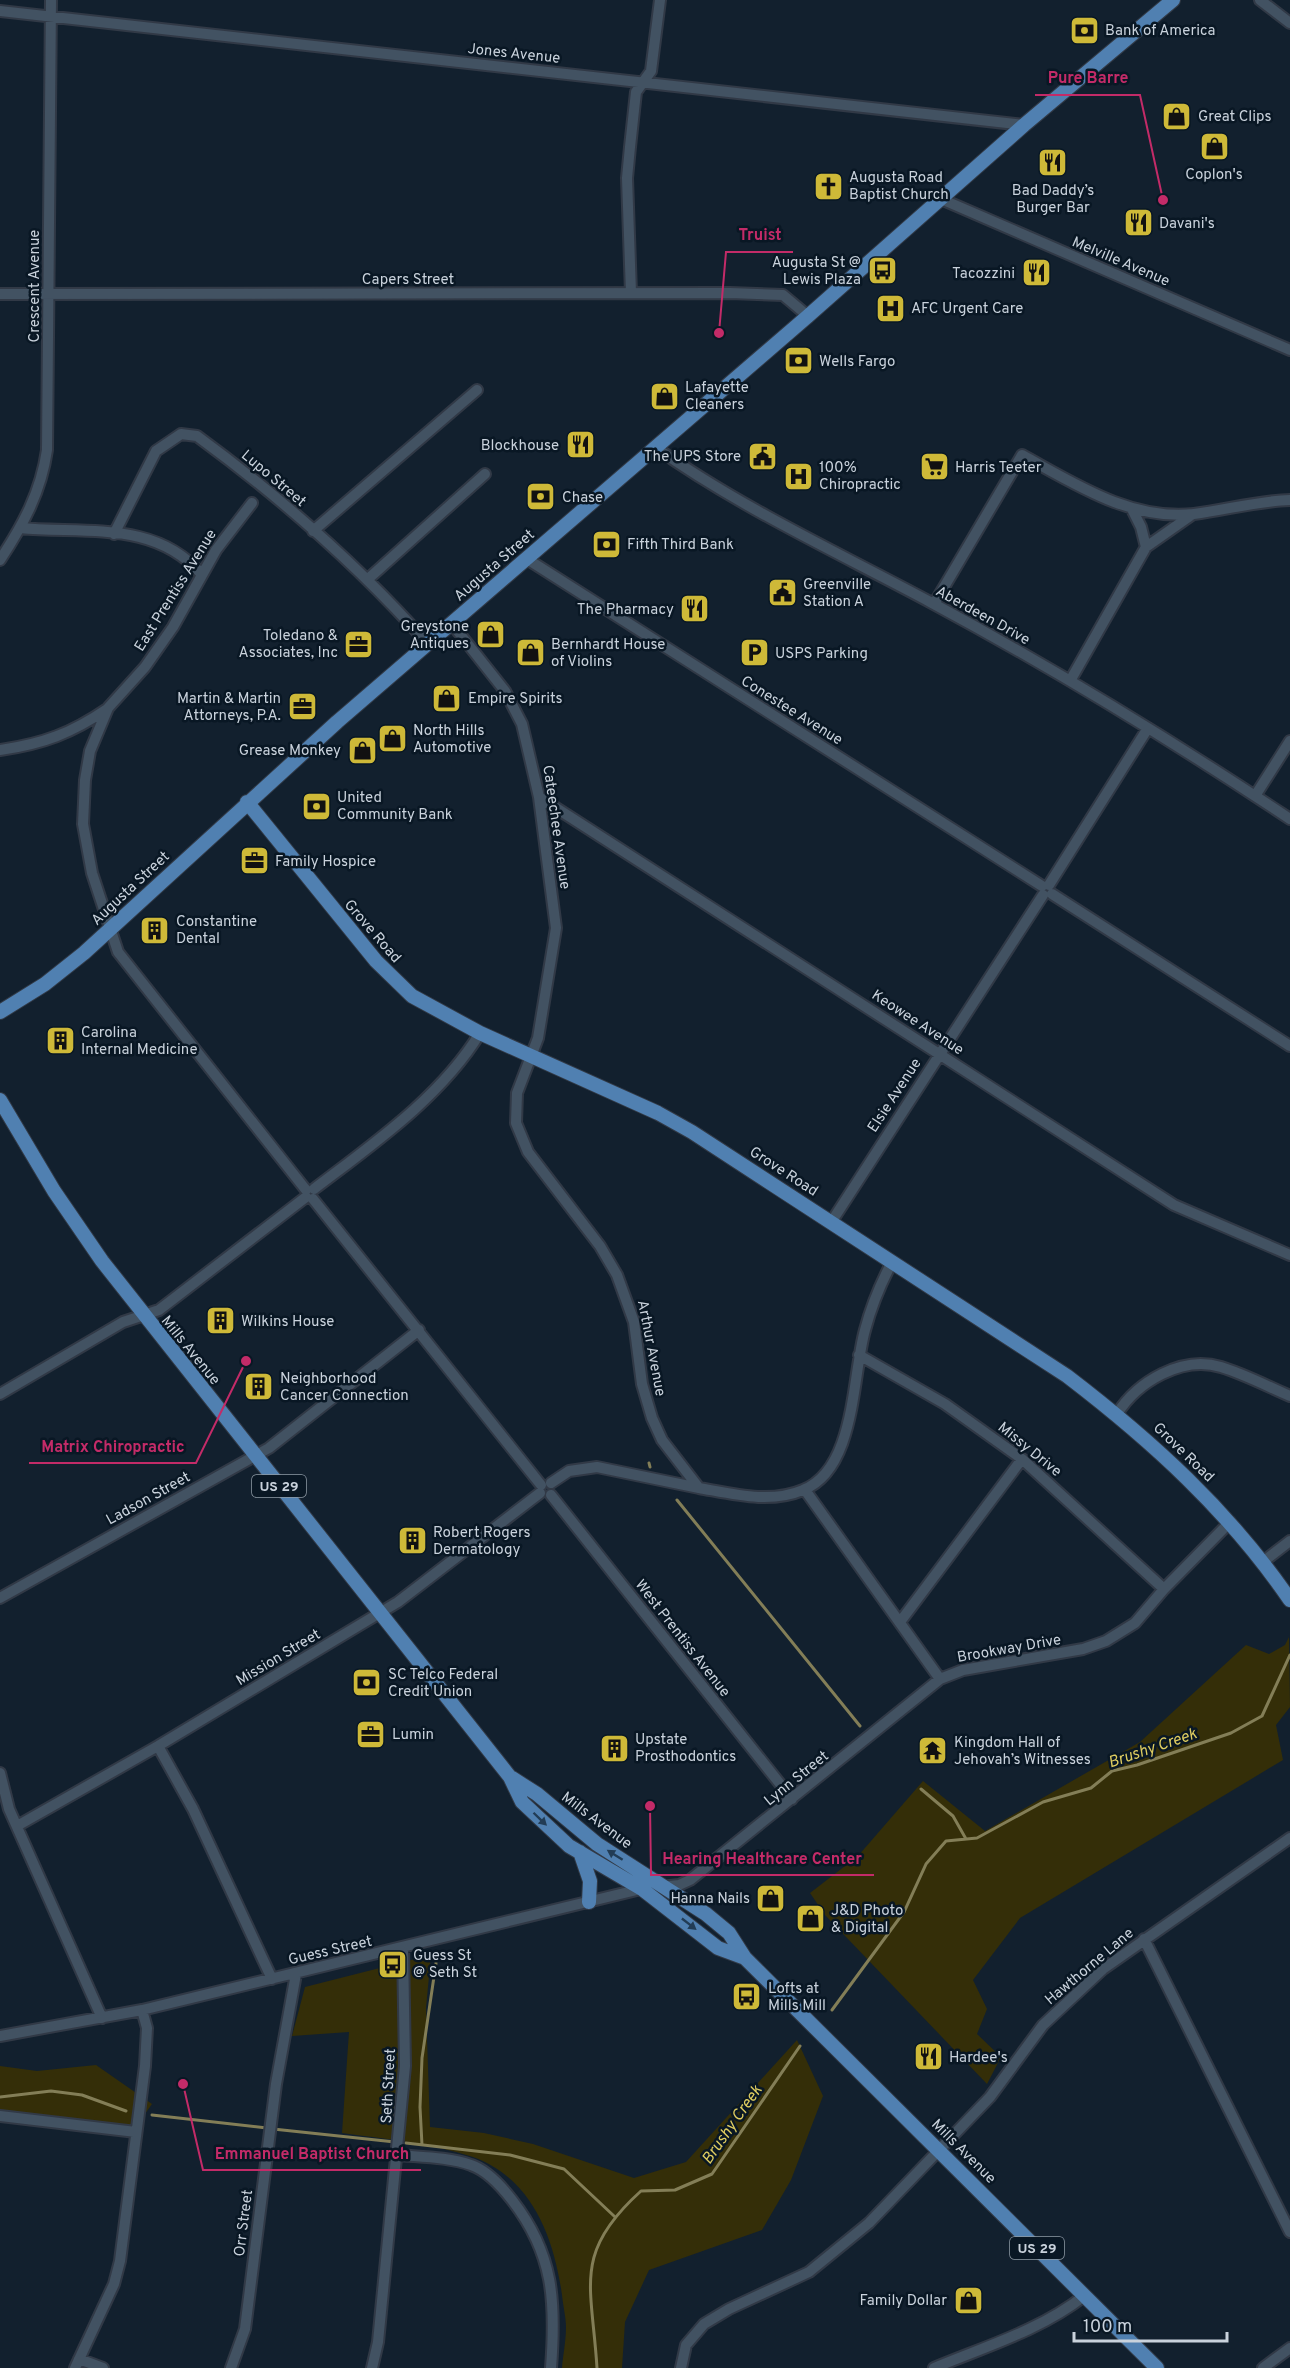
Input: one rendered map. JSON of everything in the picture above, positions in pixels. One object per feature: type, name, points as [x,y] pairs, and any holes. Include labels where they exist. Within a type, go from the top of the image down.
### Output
[{"type":"main road","name":"Augusta Street","points":[[0,1012],[45,984],[109,931],[247,802],[1170,0]]},
{"type":"main road","name":"Grove Road","points":[[247,802],[388,975],[412,996],[480,1033],[658,1113],[832,1221],[1067,1376],[1161,1451],[1230,1522],[1264,1562],[1290,1600]]},
{"type":"main road","name":"Mills Avenue","points":[[0,1100],[70,1215],[142,1315],[510,1777],[522,1802],[569,1846],[642,1889],[718,1948],[745,1958]]},
{"type":"main road","name":"Mills Avenue","points":[[510,1777],[537,1794],[597,1844],[664,1887],[729,1933],[745,1958],[1157,2368]]},
{"type":"main road","points":[[580,1852],[590,1881],[590,1902]]},
{"type":"street","name":"Crescent Avenue","points":[[0,560],[20,528],[38,492],[47,450],[51,0]]},
{"type":"street","points":[[631,293],[627,178],[635,98],[651,71],[660,0]]},
{"type":"street","points":[[1260,0],[1290,23]]},
{"type":"street","name":"Jones Avenue","points":[[0,11],[1024,125]]},
{"type":"street","name":"Melville Avenue","points":[[941,199],[1290,350]]},
{"type":"street","name":"Capers Street","points":[[0,294],[631,293],[783,295],[808,316]]},
{"type":"street","points":[[314,531],[477,390]]},
{"type":"street","name":"Lupo Street","points":[[114,534],[156,451],[181,434],[190,433],[220,453],[314,531],[368,579],[428,644]]},
{"type":"street","name":"Aberdeen Drive","points":[[655,447],[838,554],[934,604],[1070,681],[1290,819]]},
{"type":"street","points":[[934,604],[1022,455],[1132,509],[1169,515],[1193,514],[1290,500]]},
{"type":"street","points":[[368,579],[485,474]]},
{"type":"street","name":"East Prentiss Avenue","points":[[109,931],[92,873],[82,808],[90,750],[108,708],[145,667],[174,627],[202,574],[228,533],[252,503]]},
{"type":"street","points":[[1132,509],[1141,527],[1146,547]]},
{"type":"street","points":[[1070,681],[1146,547],[1193,514]]},
{"type":"street","points":[[20,528],[114,534],[156,540],[182,555],[202,574]]},
{"type":"street","name":"Conestee Avenue","points":[[527,559],[1290,1046]]},
{"type":"street","name":"Cateechee Avenue","points":[[452,624],[482,660],[514,706],[528,742],[539,797],[556,928],[538,1038],[531,1055]]},
{"type":"street","points":[[0,750],[41,743],[73,731],[108,708]]},
{"type":"street","name":"Elsie Avenue","points":[[832,1221],[1148,728]]},
{"type":"street","points":[[1254,795],[1290,741]]},
{"type":"street","name":"Keowee Avenue","points":[[539,797],[1174,1205],[1290,1255]]},
{"type":"street","name":"West Prentiss Avenue","points":[[109,931],[118,952],[792,1799]]},
{"type":"street","points":[[0,1394],[123,1322],[159,1310],[310,1193],[432,1092],[469,1051],[480,1033]]},
{"type":"street","name":"Arthur Avenue","points":[[531,1055],[516,1099],[516,1123],[520,1139],[600,1246],[617,1275],[634,1322],[642,1384],[652,1418],[662,1440],[699,1488]]},
{"type":"street","points":[[699,1488],[762,1498],[805,1490],[823,1475],[843,1444],[865,1329],[892,1262]]},
{"type":"street","name":"Ladson Street","points":[[0,1598],[269,1448],[419,1330]]},
{"type":"street","name":"Missy Drive","points":[[859,1355],[945,1404],[1022,1459],[1164,1589]]},
{"type":"street","points":[[1117,1414],[1124,1403],[1144,1384],[1168,1370],[1196,1365],[1219,1366],[1290,1396]]},
{"type":"street","points":[[900,1622],[1022,1459]]},
{"type":"street","name":"Mission Street","points":[[17,1826],[158,1746],[414,1591],[569,1471],[597,1467],[699,1488]]},
{"type":"street","points":[[805,1490],[940,1679]]},
{"type":"street","name":"Brookway Drive","points":[[940,1679],[963,1670],[1083,1649],[1106,1641],[1136,1623],[1164,1589],[1230,1522]]},
{"type":"street","points":[[1264,1562],[1290,1541]]},
{"type":"street","name":"Lynn Street","points":[[664,1887],[679,1885],[690,1880],[940,1679]]},
{"type":"street","points":[[158,1746],[193,1809],[272,1979]]},
{"type":"street","points":[[0,1773],[17,1826],[102,2019]]},
{"type":"street","name":"Hawthorne Lane","points":[[681,2368],[686,2345],[704,2324],[729,2309],[809,2272],[869,2223],[989,2098],[1043,2025],[1103,1970],[1290,1838]]},
{"type":"street","name":"Guess Street","points":[[0,2036],[102,2019],[642,1889],[664,1887]]},
{"type":"street","points":[[1144,1939],[1290,2232]]},
{"type":"street","name":"Seth Street","points":[[372,2368],[378,2342],[405,2066],[404,1948]]},
{"type":"street","name":"Orr Street","points":[[231,2368],[244,2329],[270,2129],[296,1974]]},
{"type":"street","points":[[103,2368],[77,2364],[114,2284],[120,2261],[147,2028],[142,2010]]},
{"type":"street","points":[[0,2116],[136,2132]]},
{"type":"street","points":[[398,2155],[475,2167],[501,2188],[530,2223],[544,2253],[552,2295],[554,2315],[551,2368]]},
{"type":"street","points":[[934,2368],[1045,2321],[1063,2312],[1084,2296]]},
{"type":"street","points":[[1263,2368],[1290,2348]]},
{"type":"shaded area","points":[[1289,1637],[1290,1707],[1276,1725],[1283,1760],[1020,1918],[973,1980],[987,2009],[977,2034],[1001,2057],[987,2084],[825,1915],[810,1893],[858,1856],[923,1781],[985,1831],[1140,1742],[1246,1645],[1269,1654],[1285,1645]]},
{"type":"shaded area","points":[[431,1955],[426,2008],[430,2127],[484,2133],[533,2144],[634,2178],[686,2162],[797,2040],[823,2096],[791,2180],[762,2230],[649,2270],[625,2322],[622,2368],[562,2368],[566,2323],[553,2252],[537,2212],[511,2179],[473,2157],[457,2152],[408,2142],[342,2133],[349,2032],[292,2036],[305,1987]]},
{"type":"shaded area","points":[[96,2065],[152,2104],[135,2128],[0,2116],[0,2066],[37,2071]]},
{"type":"waterway","points":[[649,1463],[650,1467]]},
{"type":"waterway","points":[[677,1500],[860,1726]]},
{"type":"waterway","name":"Brushy Creek","points":[[832,2010],[904,1912],[926,1864],[946,1841],[977,1838],[1043,1802],[1091,1788],[1112,1771],[1137,1765],[1231,1733],[1262,1716],[1290,1655]]},
{"type":"waterway","points":[[921,1789],[953,1816],[966,1839]]},
{"type":"waterway","points":[[422,2145],[420,2107],[422,2058],[436,1963]]},
{"type":"waterway","name":"Brushy Creek","points":[[597,2368],[591,2272],[595,2252],[604,2233],[619,2213],[641,2191],[675,2190],[712,2174],[800,2046]]},
{"type":"waterway","points":[[0,2097],[51,2091],[82,2095],[126,2111]]},
{"type":"waterway","points":[[152,2115],[267,2128]]},
{"type":"waterway","points":[[273,2129],[395,2142]]},
{"type":"waterway","points":[[406,2143],[510,2155],[564,2169],[614,2216]]},
{"type":"place","name":"Bank of America","points":[[1084,30]]},
{"type":"place","name":"Great Clips","points":[[1177,116]]},
{"type":"place","name":"Coplon's","points":[[1214,147]]},
{"type":"place","name":"Bad Daddy’s Burger Bar","points":[[1053,163]]},
{"type":"place","name":"Augusta Road Baptist Church","points":[[828,186]]},
{"type":"place","name":"Pure Barre","points":[[1163,200]]},
{"type":"place","name":"Davani's","points":[[1138,223]]},
{"type":"place","name":"Augusta St @ Lewis Plaza","points":[[882,271]]},
{"type":"place","name":"Tacozzini","points":[[1036,273]]},
{"type":"place","name":"AFC Urgent Care","points":[[890,308]]},
{"type":"place","name":"Truist","points":[[719,333]]},
{"type":"place","name":"Wells Fargo","points":[[798,361]]},
{"type":"place","name":"Lafayette Cleaners","points":[[664,396]]},
{"type":"place","name":"Blockhouse","points":[[580,445]]},
{"type":"place","name":"The UPS Store","points":[[762,456]]},
{"type":"place","name":"Harris Teeter","points":[[934,467]]},
{"type":"place","name":"100% Chiropractic","points":[[798,476]]},
{"type":"place","name":"Chase","points":[[541,497]]},
{"type":"place","name":"Fifth Third Bank","points":[[606,544]]},
{"type":"place","name":"Greenville Station A","points":[[782,593]]},
{"type":"place","name":"The Pharmacy","points":[[695,609]]},
{"type":"place","name":"Greystone Antiques","points":[[490,635]]},
{"type":"place","name":"Toledano & Associates, Inc","points":[[359,644]]},
{"type":"place","name":"Bernhardt House of Violins","points":[[530,653]]},
{"type":"place","name":"USPS Parking","points":[[754,653]]},
{"type":"place","name":"Empire Spirits","points":[[447,698]]},
{"type":"place","name":"Martin & Martin Attorneys, P.A.","points":[[302,707]]},
{"type":"place","name":"North Hills Automotive","points":[[392,739]]},
{"type":"place","name":"Grease Monkey","points":[[362,750]]},
{"type":"place","name":"United Community Bank","points":[[316,806]]},
{"type":"place","name":"Family Hospice","points":[[254,861]]},
{"type":"place","name":"Constantine Dental","points":[[155,930]]},
{"type":"place","name":"Carolina Internal Medicine","points":[[60,1041]]},
{"type":"place","name":"Wilkins House","points":[[220,1321]]},
{"type":"place","name":"Matrix Chiropractic","points":[[246,1361]]},
{"type":"place","name":"Neighborhood Cancer Connection","points":[[259,1387]]},
{"type":"place","name":"Robert Rogers Dermatology","points":[[412,1541]]},
{"type":"place","name":"SC Telco Federal Credit Union","points":[[367,1683]]},
{"type":"place","name":"Lumin","points":[[371,1734]]},
{"type":"place","name":"Upstate Prosthodontics","points":[[614,1748]]},
{"type":"place","name":"Kingdom Hall of Jehovah’s Witnesses","points":[[933,1751]]},
{"type":"place","name":"Hearing Healthcare Center","points":[[650,1806]]},
{"type":"place","name":"Hanna Nails","points":[[771,1898]]},
{"type":"place","name":"J&D Photo & Digital","points":[[810,1919]]},
{"type":"place","name":"Guess St @ Seth St","points":[[392,1964]]},
{"type":"place","name":"Lofts at Mills Mill","points":[[747,1997]]},
{"type":"place","name":"Hardee's","points":[[928,2057]]},
{"type":"place","name":"Emmanuel Baptist Church","points":[[183,2084]]},
{"type":"place","name":"Family Dollar","points":[[968,2300]]}]
